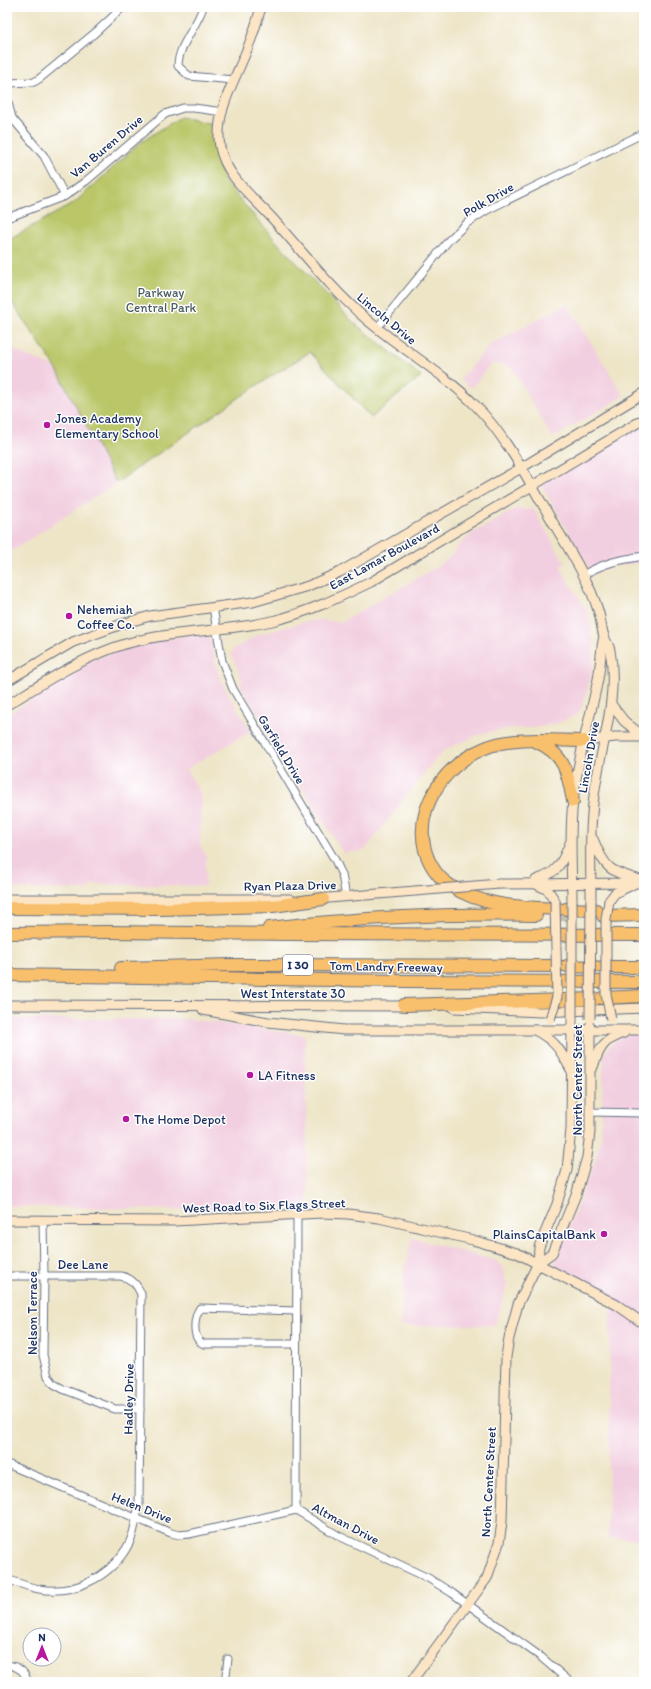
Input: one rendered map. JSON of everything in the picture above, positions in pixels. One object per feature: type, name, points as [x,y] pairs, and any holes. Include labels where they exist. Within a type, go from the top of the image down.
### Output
[{"type":"highway","points":[[534,741],[556,753],[565,766],[573,801]]},
{"type":"highway","points":[[584,741],[503,742],[471,754],[456,765],[445,776],[431,798],[425,811],[423,842],[428,858],[437,873],[449,885],[470,897],[494,903],[526,907],[644,912]]},
{"type":"highway","points":[[7,908],[161,909],[273,906],[323,899]]},
{"type":"highway","points":[[209,933],[389,917],[476,914],[563,908]]},
{"type":"highway","points":[[600,909],[644,915]]},
{"type":"highway","points":[[7,933],[644,935]]},
{"type":"highway","name":"I 30","points":[[36,975],[76,968],[145,968],[232,965],[644,967]]},
{"type":"highway","name":"Tom Landry Freeway","points":[[7,975],[411,981],[644,982]]},
{"type":"highway","points":[[404,1005],[644,996]]},
{"type":"main road","name":"Lincoln Drive","points":[[261,7],[248,49],[234,80],[223,112],[219,132],[220,147],[226,167],[237,182],[273,219],[333,287],[377,328],[467,397],[492,425],[532,486],[583,575],[598,608],[604,636],[610,646],[611,704],[593,799],[591,883]]},
{"type":"main road","name":"East Lamar Boulevard","points":[[7,681],[72,642],[122,624],[150,616],[253,602],[271,598],[308,586],[340,572],[521,468],[644,393]]},
{"type":"main road","name":"East Lamar Boulevard","points":[[7,705],[48,679],[77,663],[106,651],[164,635],[217,630],[273,621],[303,612],[346,594],[371,582],[644,419]]},
{"type":"main road","name":"Lincoln Drive","points":[[572,883],[573,801],[598,678],[604,636]]},
{"type":"main road","points":[[611,704],[624,722],[644,737]]},
{"type":"main road","points":[[584,741],[605,738],[644,737]]},
{"type":"main road","points":[[591,835],[599,855],[609,868],[641,882]]},
{"type":"main road","points":[[529,883],[545,877],[559,867],[572,836]]},
{"type":"main road","name":"Ryan Plaza Drive","points":[[7,900],[323,899],[499,884],[641,882]]},
{"type":"main road","points":[[627,1030],[611,1019],[606,994],[606,919],[600,909],[615,893],[641,882]]},
{"type":"main road","points":[[529,883],[548,890],[563,908],[556,997],[550,1019],[544,1025],[534,1029]]},
{"type":"main road","name":"North Center Street","points":[[411,1682],[486,1578],[499,1543],[502,1522],[506,1356],[509,1338],[518,1304],[538,1263],[539,1248],[559,1198],[569,1162],[571,1129],[572,1019],[563,908],[572,883]]},
{"type":"main road","name":"North Center Street","points":[[538,1263],[552,1252],[577,1192],[587,1157],[590,1132],[590,1019],[600,909],[591,883]]},
{"type":"main road","name":"West Interstate 30","points":[[7,1005],[404,1005],[533,1012],[644,1008]]},
{"type":"main road","points":[[180,1006],[268,1022],[344,1030],[644,1030]]},
{"type":"main road","points":[[534,1029],[549,1038],[559,1047],[571,1071]]},
{"type":"main road","points":[[590,1078],[597,1054],[604,1043],[610,1038],[627,1030]]},
{"type":"main road","name":"West Road to Six Flags Street","points":[[7,1220],[175,1221],[297,1214],[348,1214],[379,1218],[495,1246],[517,1253],[617,1305],[644,1324]]},
{"type":"street","points":[[7,83],[34,82],[40,79],[123,7]]},
{"type":"street","points":[[203,7],[198,22],[188,36],[178,60],[178,66],[189,76],[234,80]]},
{"type":"street","points":[[7,99],[12,118],[44,156],[65,196]]},
{"type":"street","name":"Van Buren Drive","points":[[7,218],[65,196],[86,181],[165,114],[183,108],[223,112]]},
{"type":"street","name":"Polk Drive","points":[[377,328],[449,240],[468,223],[487,210],[644,133]]},
{"type":"street","points":[[583,575],[599,566],[613,561],[644,556]]},
{"type":"street","name":"Garfield Drive","points":[[213,607],[222,661],[233,689],[335,860],[342,875],[346,897]]},
{"type":"street","points":[[590,1112],[644,1113]]},
{"type":"street","name":"Altman Drive","points":[[297,1214],[296,1510],[339,1536],[428,1578],[468,1604],[541,1657],[570,1682]]},
{"type":"street","name":"Nelson Terrace","points":[[43,1220],[44,1276],[42,1355],[48,1376],[54,1384],[62,1389],[115,1409],[140,1410]]},
{"type":"street","name":"Dee Lane","points":[[7,1276],[121,1276],[127,1277],[134,1282]]},
{"type":"street","name":"Hadley Drive","points":[[7,1579],[28,1587],[51,1590],[80,1586],[95,1579],[117,1560],[127,1548],[136,1524],[135,1518],[139,1505],[141,1294],[134,1282]]},
{"type":"street","points":[[296,1310],[200,1308],[196,1313],[195,1328],[197,1338],[204,1344],[296,1344]]},
{"type":"street","name":"Helen Drive","points":[[7,1464],[171,1533],[189,1534],[296,1510]]},
{"type":"street","points":[[225,1682],[228,1659]]},
{"type":"street","points":[[7,1665],[18,1668],[24,1674],[27,1682]]},
{"type":"shaded area","points":[[567,304],[624,396],[552,438],[512,368],[503,364],[491,364],[471,388],[460,379],[490,345]]},
{"type":"shaded area","name":"Jones Academy Elementary School","points":[[7,350],[13,350],[56,368],[116,483],[10,552],[7,552]]},
{"type":"shaded area","points":[[644,424],[644,562],[612,566],[596,572],[593,575],[542,486],[544,483]]},
{"type":"shaded area","points":[[517,508],[526,510],[533,508],[565,563],[560,566],[589,618],[593,645],[593,662],[591,676],[583,704],[578,714],[557,723],[534,728],[513,728],[478,735],[446,749],[431,764],[365,850],[360,852],[350,851],[344,854],[292,772],[239,683],[243,681],[231,654],[234,649],[256,636],[279,629],[304,622],[320,620],[342,622],[438,566],[450,557],[458,546],[472,534]]},
{"type":"shaded area","points":[[183,636],[209,636],[221,680],[251,731],[186,769],[201,795],[200,845],[206,856],[205,886],[91,884],[90,890],[7,889],[7,715],[49,689],[46,684],[89,661],[140,644]]},
{"type":"shaded area","points":[[7,1019],[190,1019],[305,1035],[308,1206],[189,1210],[7,1206]]},
{"type":"shaded area","points":[[644,1032],[644,1539],[608,1538],[610,1316],[616,1302],[552,1269],[594,1164],[601,1137],[604,1054],[612,1043],[624,1035]]},
{"type":"shaded area","points":[[412,1238],[497,1261],[503,1267],[507,1285],[495,1325],[401,1326],[404,1272]]},
{"type":"green space","name":"Parkway Central Park","points":[[180,117],[213,124],[213,142],[225,182],[274,239],[354,323],[421,376],[371,418],[310,352],[259,384],[116,483],[56,368],[7,295],[7,240],[74,203],[141,142]]},
{"type":"tunnel","points":[[559,915],[567,915]]},
{"type":"place","name":"Jones Academy Elementary School","points":[[47,425]]},
{"type":"place","name":"Nehemiah Coffee Co.","points":[[69,616]]},
{"type":"place","name":"LA Fitness","points":[[250,1075]]},
{"type":"place","name":"The Home Depot","points":[[126,1119]]},
{"type":"place","name":"PlainsCapitalBank","points":[[604,1234]]}]
